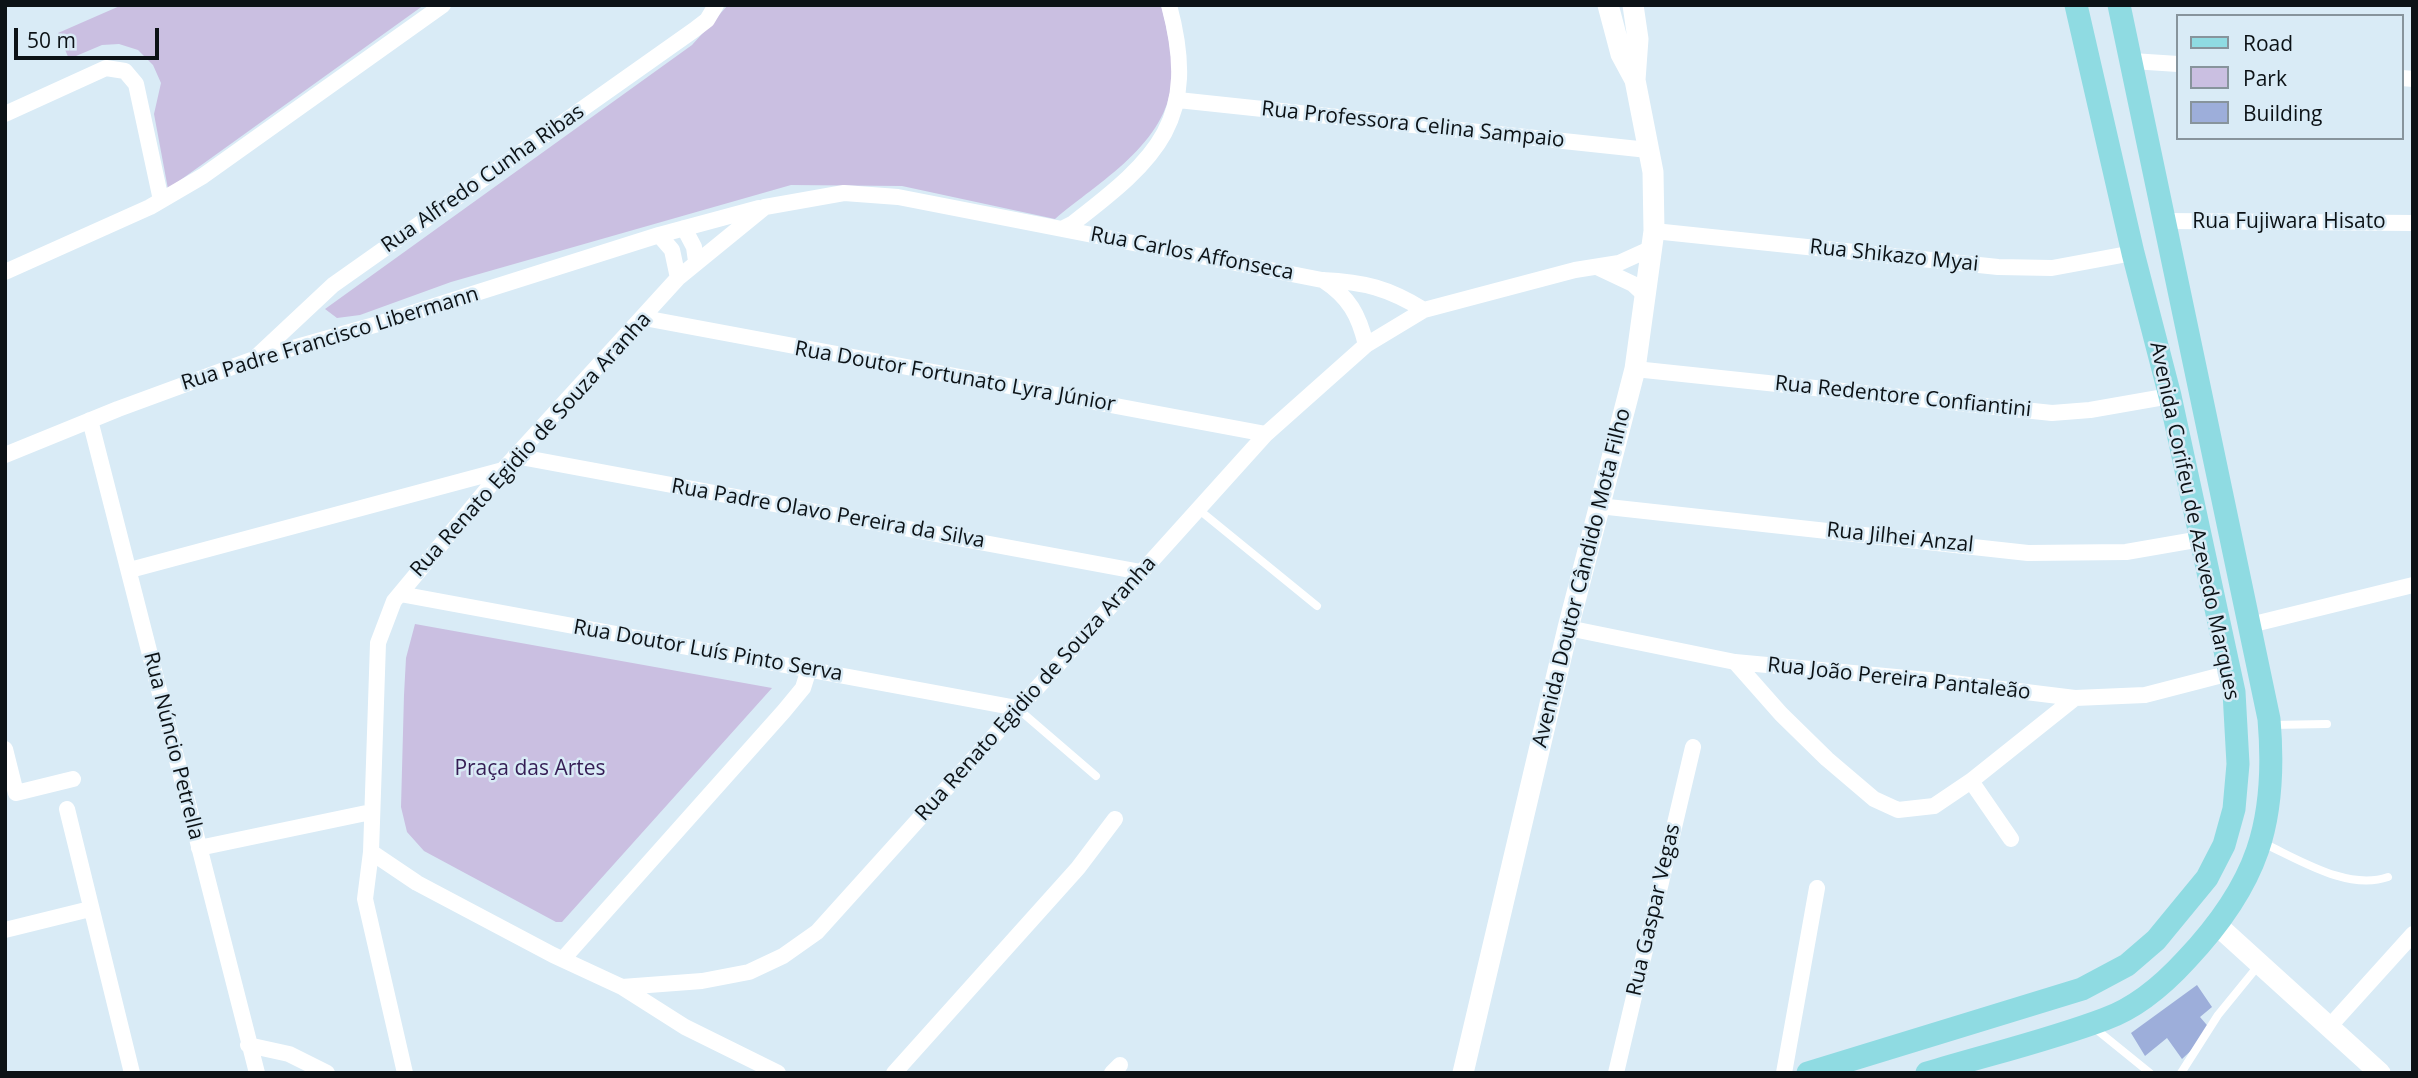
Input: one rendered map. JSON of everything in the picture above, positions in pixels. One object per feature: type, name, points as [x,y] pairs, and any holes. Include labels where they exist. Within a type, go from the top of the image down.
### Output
[{"type":"main road","name":"Avenida Doutor Cândido Mota Filho","points":[[1606,5],[1621,54],[1635,80]]},
{"type":"main road","name":"Avenida Doutor Cândido Mota Filho","points":[[1463,1073],[1568,628],[1635,369],[1653,240],[1653,172],[1635,80],[1638,39],[1633,5]]},
{"type":"main road","name":"Avenida Corifeu de Azevedo Marques","points":[[1808,1073],[2082,989],[2127,965],[2156,940],[2207,878],[2224,845],[2234,808],[2238,764],[2230,673],[2170,396],[2133,253],[2076,5]]},
{"type":"main road","name":"Avenida Corifeu de Azevedo Marques","points":[[1927,1073],[2090,1024],[2138,1002],[2173,974],[2218,926],[2250,873],[2261,842],[2272,760],[2269,725],[2119,5]]},
{"type":"main road","points":[[2218,926],[2380,1073]]},
{"type":"street","points":[[5,271],[162,200],[203,176],[443,5]]},
{"type":"street","name":"Rua Alfredo Cunha Ribas","points":[[254,359],[333,285],[694,30],[707,20],[716,5]]},
{"type":"street","points":[[1062,229],[1085,214],[1139,169],[1170,126],[1178,100],[1178,49],[1169,5]]},
{"type":"street","points":[[2132,61],[2176,64]]},
{"type":"street","points":[[5,114],[106,68],[125,71],[136,84],[162,200]]},
{"type":"street","name":"Rua Professora Celina Sampaio","points":[[1178,100],[1648,150]]},
{"type":"street","name":"Rua Renato Egidio de Souza Aranha","points":[[1062,229],[898,197],[844,193],[765,207],[696,261],[515,456],[400,594],[384,621],[378,643],[371,852],[417,883],[563,960],[622,987],[702,981],[749,972],[783,956],[817,932],[1266,434],[1366,345],[1424,310],[1594,266],[1626,261],[1653,240]]},
{"type":"street","name":"Rua Padre Francisco Libermann","points":[[5,455],[254,359],[378,324],[659,235],[765,207]]},
{"type":"street","name":"Rua Fujiwara Hisato","points":[[2166,221],[2413,223]]},
{"type":"street","points":[[684,228],[694,247],[696,261]]},
{"type":"street","name":"Rua Carlos Affonseca","points":[[1062,229],[1322,280],[1363,282],[1385,289],[1424,310]]},
{"type":"street","points":[[659,235],[672,250],[678,278]]},
{"type":"street","name":"Rua Shikazo Myai","points":[[1653,240],[1998,267],[2052,268],[2133,253]]},
{"type":"street","points":[[1594,266],[1617,274],[1646,296]]},
{"type":"street","name":"Rua Carlos Affonseca","points":[[1322,280],[1341,292],[1355,309],[1366,345]]},
{"type":"street","name":"Rua Doutor Fortunato Lyra Júnior","points":[[644,318],[1266,434]]},
{"type":"street","name":"Rua Redentore Confiantini","points":[[1635,369],[2052,413],[2090,410],[2170,396]]},
{"type":"street","name":"Rua Núncio Petrella","points":[[90,420],[257,1073]]},
{"type":"street","name":"Rua Padre Olavo Pereira da Silva","points":[[515,456],[1141,572]]},
{"type":"street","points":[[130,570],[503,470]]},
{"type":"street","name":"Rua Jilhei Anzal","points":[[1599,506],[2028,552],[2126,552],[2201,539]]},
{"type":"street","points":[[2250,625],[2413,585]]},
{"type":"street","name":"Rua Doutor Luís Pinto Serva","points":[[400,594],[1017,708]]},
{"type":"street","name":"Rua João Pereira Pantaleão","points":[[1568,628],[1735,662],[1928,680],[2075,698],[2145,695],[2230,673]]},
{"type":"street","points":[[1735,662],[1781,714],[1828,759],[1887,807],[1898,810],[1934,806],[1971,781],[2075,698]]},
{"type":"street","points":[[563,960],[803,688],[809,670]]},
{"type":"street","name":"Rua Gaspar Vegas","points":[[1616,1073],[1693,747]]},
{"type":"street","points":[[5,749],[16,793],[73,779]]},
{"type":"street","points":[[1971,781],[2011,839]]},
{"type":"street","points":[[67,809],[132,1073]]},
{"type":"street","points":[[199,848],[371,812]]},
{"type":"street","points":[[894,1073],[1078,868],[1115,819]]},
{"type":"street","points":[[371,852],[365,899],[405,1073]]},
{"type":"street","points":[[1784,1073],[1817,888]]},
{"type":"street","points":[[5,930],[90,909]]},
{"type":"street","points":[[2330,1026],[2413,934]]},
{"type":"street","points":[[622,987],[685,1027],[778,1073]]},
{"type":"street","points":[[248,1045],[289,1054],[327,1073]]},
{"type":"lane","points":[[1198,509],[1317,606]]},
{"type":"lane","points":[[1017,708],[1096,776]]},
{"type":"lane","points":[[2269,725],[2327,724]]},
{"type":"lane","points":[[2261,842],[2352,880],[2375,881],[2388,877]]},
{"type":"lane","points":[[2181,1073],[2218,1014],[2260,964]]},
{"type":"lane","points":[[2090,1024],[2150,1073]]},
{"type":"green space","points":[[122,5],[424,5],[168,189],[154,114],[161,83],[153,65],[138,50],[119,44],[102,45],[69,59],[58,33]]},
{"type":"green space","points":[[728,5],[1161,5],[1172,61],[1168,102],[1145,142],[1128,160],[1055,219],[902,186],[791,185],[451,282],[360,315],[337,318],[325,309],[692,45]]},
{"type":"green space","name":"Praça das Artes","points":[[415,624],[772,688],[562,922],[556,922],[424,851],[407,832],[401,807],[404,695],[406,658]]},
{"type":"building","points":[[2197,985],[2212,1007],[2200,1017],[2212,1031],[2182,1059],[2167,1038],[2145,1056],[2131,1033]]}]
